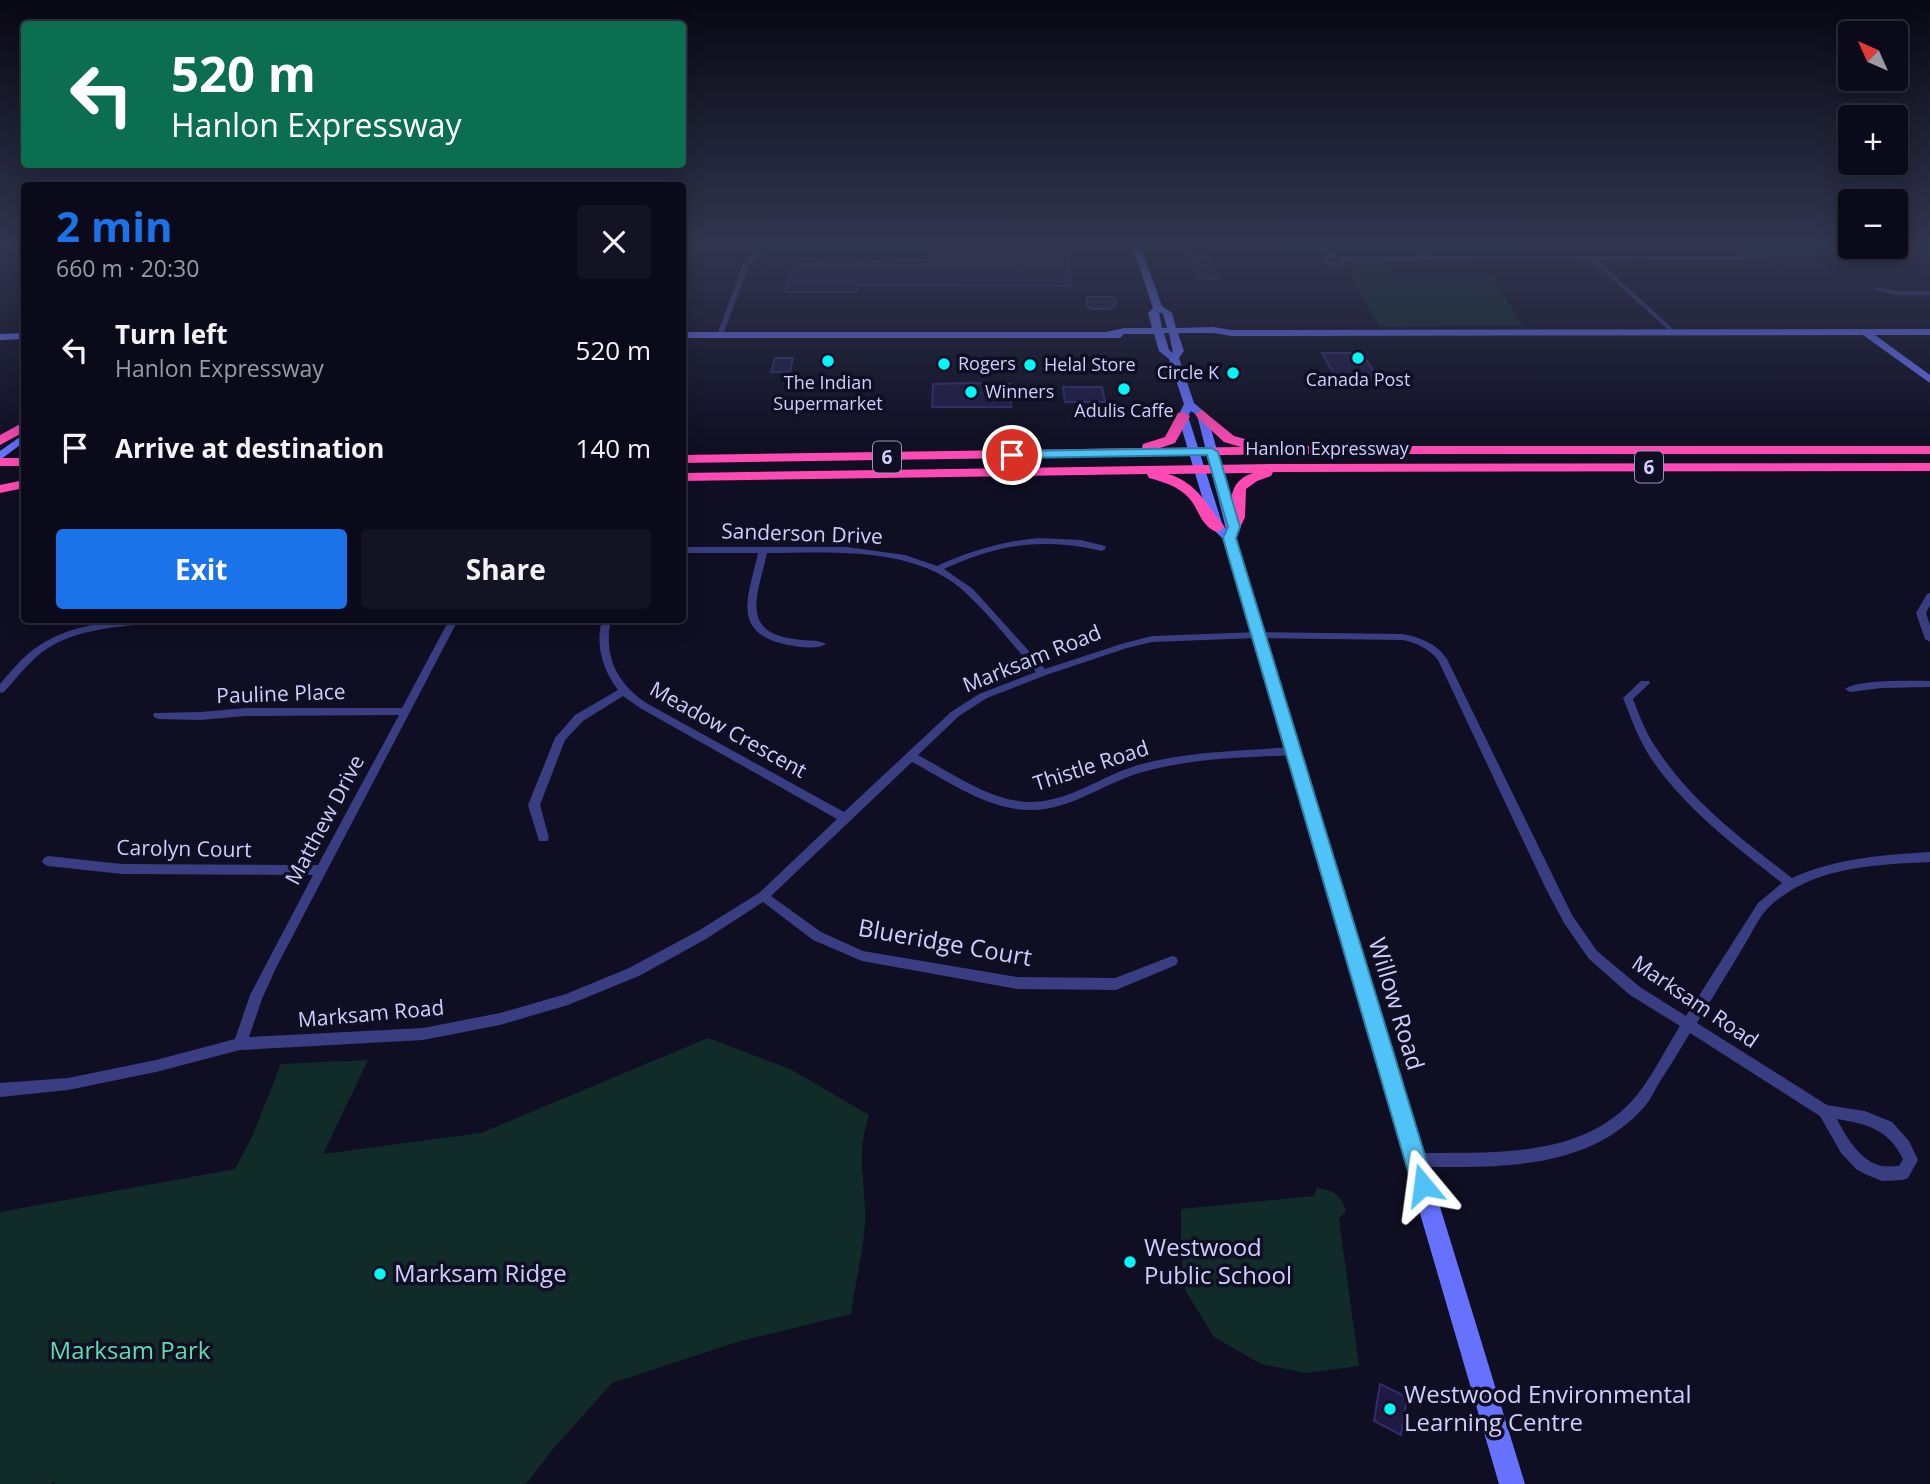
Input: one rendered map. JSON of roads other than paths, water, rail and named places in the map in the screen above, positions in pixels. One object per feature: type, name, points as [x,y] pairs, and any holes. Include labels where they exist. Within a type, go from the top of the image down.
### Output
[{"type":"highway","points":[[1091,454],[1163,443],[1177,432],[1186,410]]},
{"type":"highway","points":[[1202,414],[1229,439],[1244,444],[1290,450]]},
{"type":"highway","points":[[0,441],[21,428]]},
{"type":"highway","name":"Hanlon Expressway","points":[[686,459],[1290,450],[1930,450]]},
{"type":"highway","points":[[0,459],[21,462]]},
{"type":"highway","name":"Hanlon Expressway","points":[[686,477],[1199,469],[1930,467]]},
{"type":"highway","points":[[1232,533],[1238,518],[1237,492],[1242,482],[1264,474],[1295,469]]},
{"type":"highway","points":[[1122,470],[1178,482],[1188,488],[1202,505],[1207,520],[1217,527]]},
{"type":"highway","points":[[0,480],[21,482]]},
{"type":"highway","points":[[0,489],[21,483]]},
{"type":"main road","points":[[1153,314],[1164,351],[1174,358],[1199,469],[1217,527],[1232,533]]},
{"type":"main road","points":[[1167,314],[1179,351],[1174,358]]},
{"type":"main road","points":[[1865,332],[1930,380]]},
{"type":"main road","points":[[686,335],[1173,333],[1219,336],[1231,333],[1930,332]]},
{"type":"main road","points":[[0,337],[21,336]]},
{"type":"main road","points":[[1186,410],[1202,414]]},
{"type":"main road","name":"Willow Road","points":[[1202,414],[1258,635],[1512,1484]]},
{"type":"main road","points":[[0,459],[21,440]]},
{"type":"street","points":[[720,335],[728,314]]},
{"type":"street","points":[[1654,314],[1674,333]]},
{"type":"street","points":[[938,569],[990,548],[1027,541],[1062,538],[1102,548]]},
{"type":"street","name":"Sanderson Drive","points":[[686,550],[871,552],[905,558],[938,569],[970,591],[1043,673]]},
{"type":"street","points":[[763,550],[750,610],[756,625],[774,638],[793,644],[821,644]]},
{"type":"street","points":[[1930,596],[1921,613],[1930,639]]},
{"type":"street","points":[[0,690],[41,648],[55,639],[71,633],[132,623]]},
{"type":"street","name":"Matthew Drive","points":[[240,1044],[255,999],[319,870],[452,623]]},
{"type":"street","name":"Meadow Crescent","points":[[605,623],[601,633],[608,663],[623,692],[845,818]]},
{"type":"street","name":"Marksam Road","points":[[0,1090],[68,1084],[156,1066],[240,1044],[423,1034],[512,1016],[568,999],[634,972],[702,935],[763,896],[955,713],[984,696],[1043,673],[1152,639],[1258,635],[1403,637],[1436,650],[1568,919],[1593,955],[1635,991],[1688,1027],[1825,1111],[1860,1116],[1885,1124],[1903,1143],[1911,1160],[1903,1173],[1880,1173],[1857,1159],[1837,1135],[1825,1111]]},
{"type":"street","points":[[1645,683],[1628,698],[1636,725],[1656,756],[1680,787],[1723,831],[1791,883]]},
{"type":"street","points":[[1850,689],[1930,684]]},
{"type":"street","points":[[543,838],[534,805],[560,738],[579,718],[623,692]]},
{"type":"street","name":"Pauline Place","points":[[158,715],[405,711]]},
{"type":"street","name":"Thistle Road","points":[[910,756],[998,800],[1028,806],[1069,797],[1137,769],[1188,758],[1293,751]]},
{"type":"street","points":[[1416,1160],[1545,1154],[1584,1142],[1616,1124],[1641,1100],[1762,906],[1791,883],[1830,869],[1874,860],[1930,857]]},
{"type":"street","name":"Carolyn Court","points":[[48,860],[122,869],[319,870]]},
{"type":"street","name":"Blueridge Court","points":[[763,896],[817,936],[862,957],[1017,983],[1116,984],[1172,961]]},
{"type":"place","name":"Canada Post","points":[[1358,358]]},
{"type":"place","name":"The Indian Supermarket","points":[[828,361]]},
{"type":"place","name":"Rogers","points":[[944,364]]},
{"type":"place","name":"Helal Store","points":[[1030,365]]},
{"type":"place","name":"Circle K","points":[[1233,373]]},
{"type":"place","name":"Adulis Caffe","points":[[1124,389]]},
{"type":"place","name":"Winners","points":[[971,392]]},
{"type":"place","name":"Westwood Public School","points":[[1130,1262]]},
{"type":"place","name":"Marksam Ridge","points":[[380,1274]]},
{"type":"place","name":"Westwood Environmental Learning Centre","points":[[1390,1409]]},
{"type":"park label","name":"Marksam Park","points":[[130,1351]]}]
